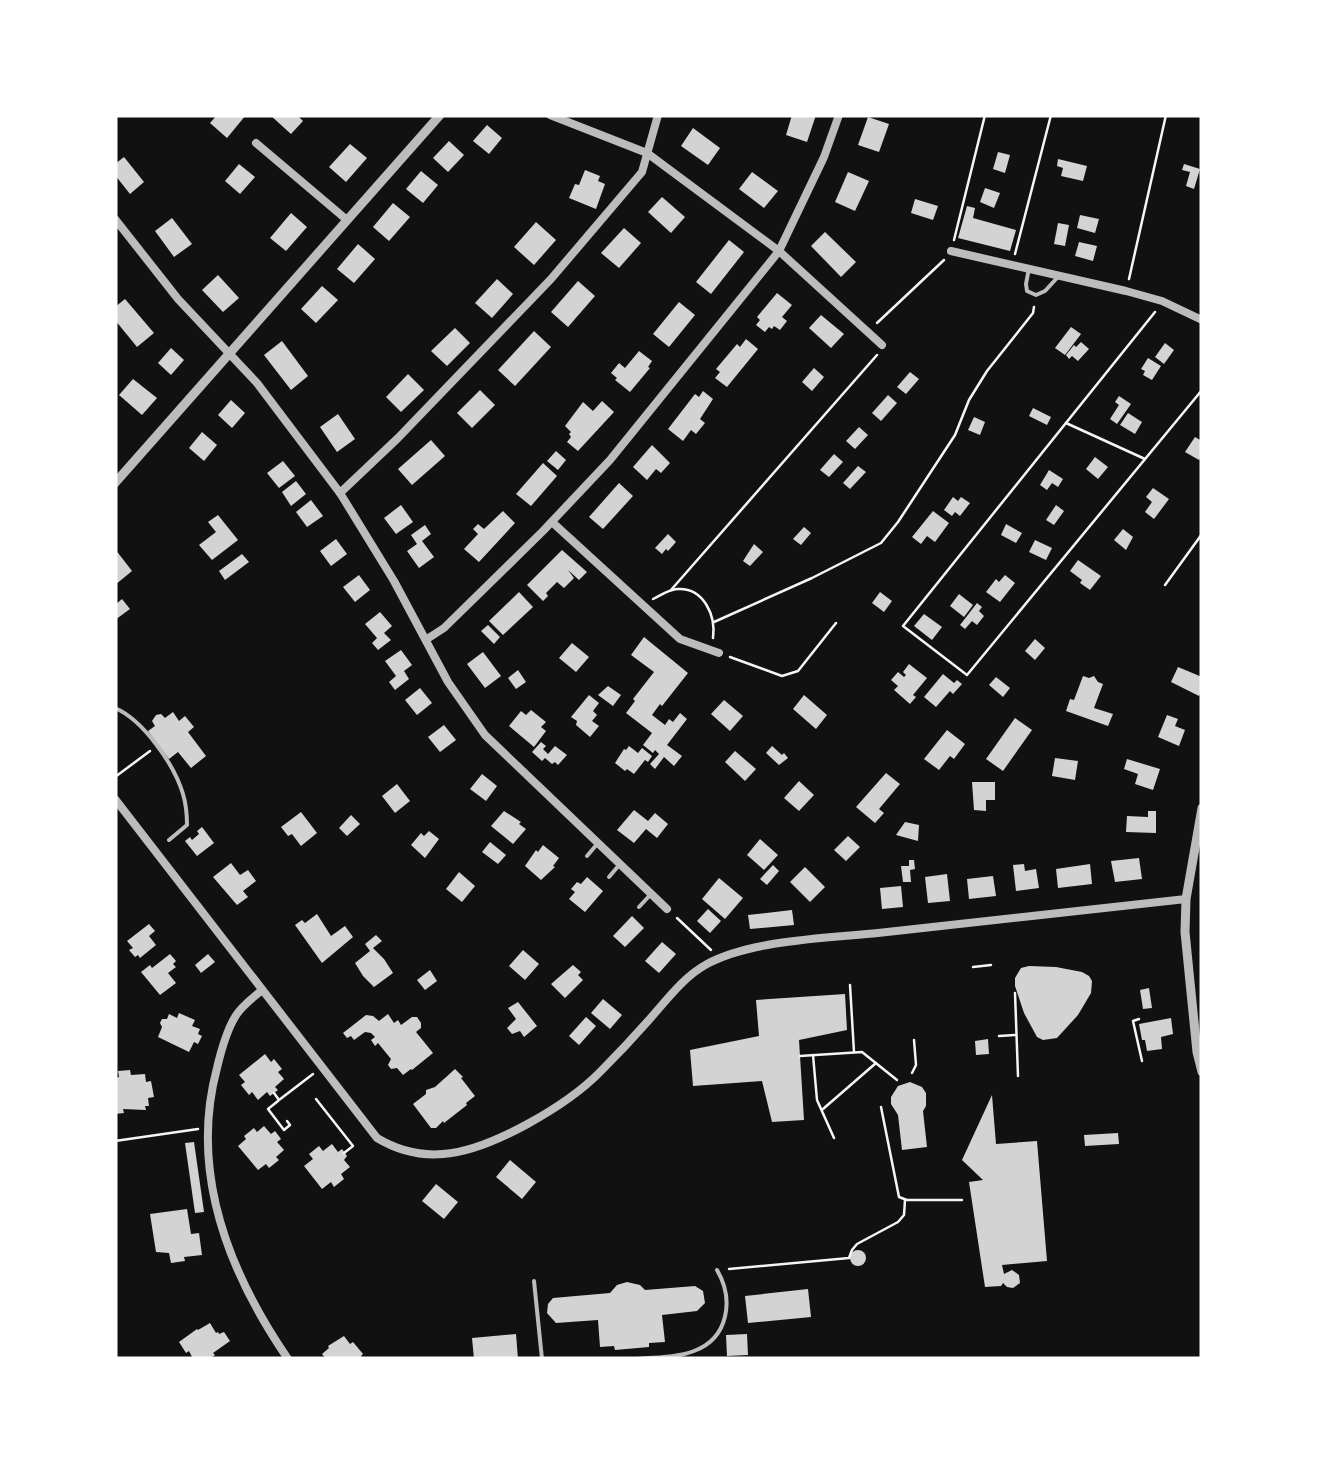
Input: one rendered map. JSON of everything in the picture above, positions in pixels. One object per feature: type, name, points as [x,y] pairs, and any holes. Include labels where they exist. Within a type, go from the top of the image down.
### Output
[{"type":"street","points":[[115,483],[440,115]]},
{"type":"street","points":[[550,115],[647,153],[779,251],[882,345]]},
{"type":"street","points":[[340,493],[550,279],[642,172],[658,115]]},
{"type":"street","points":[[427,639],[444,628],[552,522],[640,424],[779,251],[824,157],[839,115]]},
{"type":"street","points":[[256,143],[347,220]]},
{"type":"street","points":[[115,219],[178,299],[286,420],[340,493],[394,581],[448,682],[485,736],[667,909]]},
{"type":"street","points":[[951,251],[1126,291],[1162,301],[1202,320]]},
{"type":"street","points":[[552,522],[680,639],[719,653]]},
{"type":"street","points":[[115,800],[377,1138],[403,1150],[431,1154],[458,1152],[542,1116],[597,1076],[694,972],[736,952],[1186,899]]},
{"type":"street","points":[[1202,808],[1184,932],[1202,1072]]},
{"type":"street","points":[[262,990],[236,1014],[215,1075],[207,1128],[210,1188],[243,1281],[288,1359]]},
{"type":"lane","points":[[1029,268],[1026,284],[1028,291],[1036,295],[1060,276]]},
{"type":"lane","points":[[115,708],[140,724],[176,775],[187,826],[168,840]]},
{"type":"lane","points":[[587,856],[598,844]]},
{"type":"lane","points":[[609,878],[620,864]]},
{"type":"lane","points":[[639,907],[652,894]]},
{"type":"lane","points":[[638,1359],[689,1353],[715,1336],[728,1306],[718,1270]]},
{"type":"lane","points":[[534,1281],[542,1359]]},
{"type":"path","points":[[876,324],[951,251],[985,115]]},
{"type":"path","points":[[1012,265],[1052,115]]},
{"type":"path","points":[[1126,291],[1166,115]]},
{"type":"path","points":[[714,622],[881,543],[955,436],[969,400],[987,371],[1033,313],[1036,295]]},
{"type":"path","points":[[1158,308],[903,626],[966,675],[1202,390]]},
{"type":"path","points":[[642,605],[671,590],[874,360]]},
{"type":"path","points":[[1065,422],[1146,460]]},
{"type":"path","points":[[1165,585],[1202,534]]},
{"type":"path","points":[[671,590],[685,589],[699,596],[709,608],[714,622],[708,649]]},
{"type":"path","points":[[719,653],[782,676],[798,671],[836,623]]},
{"type":"path","points":[[115,777],[157,746]]},
{"type":"path","points":[[683,924],[704,943]]},
{"type":"path","points":[[972,967],[992,965]]},
{"type":"path","points":[[850,985],[854,1052]]},
{"type":"path","points":[[1015,993],[1018,1076]]},
{"type":"path","points":[[1139,1019],[1133,1021],[1142,1061]]},
{"type":"path","points":[[1000,1036],[1016,1035]]},
{"type":"path","points":[[912,1073],[916,1066],[914,1040]]},
{"type":"path","points":[[800,1056],[862,1052],[897,1080]]},
{"type":"path","points":[[813,1055],[817,1100],[834,1138]]},
{"type":"path","points":[[822,1110],[876,1063]]},
{"type":"path","points":[[284,1130],[268,1109],[322,1067]]},
{"type":"path","points":[[274,1093],[279,1100]]},
{"type":"path","points":[[316,1099],[353,1146],[344,1153]]},
{"type":"path","points":[[881,1107],[900,1196],[905,1200],[962,1200]]},
{"type":"path","points":[[278,1135],[290,1125],[287,1121]]},
{"type":"path","points":[[115,1141],[207,1128]]},
{"type":"path","points":[[718,1270],[849,1258],[857,1244],[904,1215],[905,1200]]},
{"type":"building","points":[[217,115],[246,115],[227,138],[210,123]]},
{"type":"building","points":[[270,115],[297,115],[303,121],[291,134]]},
{"type":"building","points":[[792,115],[816,115],[807,142],[786,135]]},
{"type":"building","points":[[868,117],[889,124],[879,152],[858,145]]},
{"type":"building","points":[[487,125],[502,138],[489,154],[473,141]]},
{"type":"building","points":[[693,128],[720,148],[708,165],[681,146]]},
{"type":"building","points":[[449,141],[464,155],[448,172],[433,158]]},
{"type":"building","points":[[350,144],[367,158],[346,182],[329,167]]},
{"type":"building","points":[[998,152],[1010,155],[1005,173],[993,169]]},
{"type":"building","points":[[124,157],[144,182],[130,194],[115,175],[115,164]]},
{"type":"building","points":[[1058,159],[1087,166],[1083,181],[1061,176],[1063,168],[1057,166]]},
{"type":"building","points":[[239,164],[255,177],[240,194],[225,181]]},
{"type":"building","points":[[1184,164],[1200,169],[1194,189],[1186,186],[1190,172],[1182,170]]},
{"type":"building","points":[[585,170],[600,176],[598,181],[605,184],[596,209],[569,198]]},
{"type":"building","points":[[421,171],[438,185],[423,203],[406,189]]},
{"type":"building","points":[[752,172],[778,191],[764,208],[739,189]]},
{"type":"building","points":[[848,172],[869,181],[855,211],[835,202]]},
{"type":"building","points":[[985,188],[1000,193],[994,208],[980,202]]},
{"type":"building","points":[[662,197],[685,217],[671,233],[648,212]]},
{"type":"building","points":[[915,199],[938,206],[933,220],[911,213]]},
{"type":"building","points":[[393,203],[410,217],[389,241],[373,227]]},
{"type":"building","points":[[967,206],[975,208],[973,218],[1016,230],[1010,251],[958,238]]},
{"type":"building","points":[[291,213],[307,227],[286,251],[270,238]]},
{"type":"building","points":[[1080,215],[1099,219],[1095,233],[1077,228]]},
{"type":"building","points":[[172,218],[192,244],[174,257],[155,231]]},
{"type":"building","points":[[536,222],[556,240],[534,265],[514,247]]},
{"type":"building","points":[[1058,223],[1069,225],[1065,246],[1054,244]]},
{"type":"building","points":[[624,228],[641,243],[619,268],[601,253]]},
{"type":"building","points":[[825,232],[856,262],[841,277],[811,246]]},
{"type":"building","points":[[729,240],[744,252],[711,294],[696,282]]},
{"type":"building","points":[[1079,242],[1097,246],[1093,261],[1075,256]]},
{"type":"building","points":[[358,244],[375,259],[354,283],[337,269]]},
{"type":"building","points":[[218,275],[239,298],[223,312],[202,290]]},
{"type":"building","points":[[497,279],[513,294],[492,318],[475,303]]},
{"type":"building","points":[[578,281],[595,296],[568,327],[551,312]]},
{"type":"building","points":[[322,286],[338,300],[316,323],[301,309]]},
{"type":"building","points":[[777,293],[792,305],[782,317],[787,321],[780,330],[774,326],[765,332],[756,325],[760,320],[757,317]]},
{"type":"building","points":[[125,299],[154,333],[137,347],[115,320],[115,307]]},
{"type":"building","points":[[679,302],[695,315],[669,347],[653,334]]},
{"type":"building","points":[[821,315],[844,334],[831,348],[809,328]]},
{"type":"building","points":[[1071,327],[1081,334],[1065,355],[1055,348]]},
{"type":"building","points":[[455,328],[470,343],[447,366],[431,351]]},
{"type":"building","points":[[534,331],[551,347],[515,386],[498,370]]},
{"type":"building","points":[[746,339],[758,349],[727,387],[715,378],[720,372],[716,369]]},
{"type":"building","points":[[282,341],[308,376],[291,390],[264,355]]},
{"type":"building","points":[[1081,342],[1089,349],[1078,361],[1072,356],[1069,359],[1066,355]]},
{"type":"building","points":[[1165,343],[1174,350],[1164,364],[1155,357]]},
{"type":"building","points":[[171,348],[184,360],[171,375],[158,363]]},
{"type":"building","points":[[639,351],[652,361],[630,392],[611,373],[619,363],[625,368]]},
{"type":"building","points":[[1148,358],[1161,366],[1152,380],[1141,369]]},
{"type":"building","points":[[814,368],[824,377],[812,391],[802,382]]},
{"type":"building","points":[[910,372],[919,379],[906,394],[897,387]]},
{"type":"building","points":[[408,374],[424,390],[401,412],[386,397]]},
{"type":"building","points":[[133,379],[157,398],[142,415],[119,395]]},
{"type":"building","points":[[480,390],[495,405],[472,428],[457,413]]},
{"type":"building","points":[[703,391],[713,399],[700,419],[705,423],[696,434],[691,430],[683,441],[668,429],[695,394],[699,397]]},
{"type":"building","points":[[888,395],[897,403],[881,421],[872,413]]},
{"type":"building","points":[[1119,396],[1131,404],[1117,424],[1110,419],[1119,405],[1115,402]]},
{"type":"building","points":[[231,400],[245,413],[232,428],[218,415]]},
{"type":"building","points":[[602,401],[614,412],[578,451],[567,442],[571,432],[565,426],[583,402],[593,411]]},
{"type":"building","points":[[1033,408],[1051,417],[1047,425],[1029,416]]},
{"type":"building","points":[[1128,413],[1142,422],[1135,434],[1120,425]]},
{"type":"building","points":[[338,414],[355,439],[337,452],[320,427]]},
{"type":"building","points":[[974,417],[985,422],[980,435],[968,430]]},
{"type":"building","points":[[859,427],[868,435],[855,449],[846,441]]},
{"type":"building","points":[[202,432],[217,445],[204,461],[189,448]]},
{"type":"building","points":[[1195,437],[1202,441],[1199,460],[1185,452]]},
{"type":"building","points":[[431,440],[445,456],[412,485],[398,469]]},
{"type":"building","points":[[652,445],[670,463],[661,473],[656,469],[647,480],[633,467]]},
{"type":"building","points":[[556,451],[566,460],[558,470],[547,461]]},
{"type":"building","points":[[834,454],[843,462],[829,477],[820,470]]},
{"type":"building","points":[[1095,457],[1108,467],[1098,479],[1086,469]]},
{"type":"building","points":[[283,461],[295,476],[279,488],[267,473]]},
{"type":"building","points":[[543,463],[557,476],[531,506],[516,494]]},
{"type":"building","points":[[858,466],[866,472],[850,489],[843,483]]},
{"type":"building","points":[[1049,470],[1063,479],[1058,487],[1052,483],[1047,490],[1040,485]]},
{"type":"building","points":[[296,481],[306,494],[291,506],[282,492]]},
{"type":"building","points":[[619,483],[633,496],[603,529],[589,517]]},
{"type":"building","points":[[1153,488],[1169,499],[1154,519],[1145,512],[1152,502],[1146,497]]},
{"type":"building","points":[[953,497],[970,503],[960,516],[944,510]]},
{"type":"building","points":[[311,500],[323,516],[307,527],[296,512]]},
{"type":"building","points":[[401,505],[413,522],[396,534],[384,518]]},
{"type":"building","points":[[1056,505],[1064,511],[1054,525],[1046,520]]},
{"type":"building","points":[[503,511],[515,523],[479,562],[464,549],[478,534],[473,529],[478,524],[484,529]]},
{"type":"building","points":[[933,511],[949,523],[935,542],[927,536],[921,544],[912,537]]},
{"type":"building","points":[[218,515],[238,540],[212,560],[199,545],[216,532],[208,522]]},
{"type":"building","points":[[1006,524],[1022,533],[1016,543],[1001,535]]},
{"type":"building","points":[[425,525],[431,534],[422,541],[434,557],[419,568],[407,551],[417,544],[411,535]]},
{"type":"building","points":[[804,527],[811,533],[801,545],[793,539]]},
{"type":"building","points":[[1123,529],[1133,537],[1126,550],[1114,540]]},
{"type":"building","points":[[668,534],[676,542],[662,554],[655,548]]},
{"type":"building","points":[[336,539],[347,554],[331,566],[320,551]]},
{"type":"building","points":[[1035,540],[1052,548],[1046,560],[1029,552]]},
{"type":"building","points":[[754,544],[763,552],[750,566],[743,561]]},
{"type":"building","points":[[115,549],[132,571],[115,585]]},
{"type":"building","points":[[562,550],[587,572],[579,580],[568,570],[574,578],[564,588],[557,582],[543,601],[527,585]]},
{"type":"building","points":[[242,554],[249,562],[225,580],[219,571]]},
{"type":"building","points":[[1078,560],[1101,576],[1090,590],[1070,571]]},
{"type":"building","points":[[359,575],[370,590],[355,602],[343,587]]},
{"type":"building","points":[[1005,575],[1015,583],[1000,602],[986,592],[996,579],[999,582]]},
{"type":"building","points":[[519,592],[533,607],[503,635],[489,621]]},
{"type":"building","points":[[880,592],[892,601],[884,612],[872,603]]},
{"type":"building","points":[[959,594],[973,605],[964,617],[950,606]]},
{"type":"building","points":[[122,599],[130,609],[115,620],[115,605]]},
{"type":"building","points":[[977,603],[984,616],[977,625],[972,621],[965,629],[960,625]]},
{"type":"building","points":[[380,612],[392,626],[384,633],[391,640],[378,650],[372,643],[377,638],[365,624]]},
{"type":"building","points":[[924,614],[942,627],[932,640],[914,626]]},
{"type":"building","points":[[488,625],[500,637],[494,644],[481,631]]},
{"type":"building","points":[[644,637],[688,673],[652,715],[665,725],[680,713],[687,719],[667,745],[682,756],[674,766],[664,757],[655,769],[650,764],[659,754],[643,745],[652,733],[626,713],[654,672],[631,655]]},
{"type":"building","points":[[1035,639],[1045,648],[1035,660],[1025,651]]},
{"type":"building","points":[[572,643],[589,657],[576,672],[559,658]]},
{"type":"building","points":[[401,650],[412,665],[404,671],[409,679],[395,690],[389,682],[396,676],[385,661]]},
{"type":"building","points":[[483,652],[501,676],[485,688],[467,664]]},
{"type":"building","points":[[909,664],[927,678],[910,704],[894,690],[898,686],[891,680],[898,672],[904,677]]},
{"type":"building","points":[[1178,667],[1202,677],[1199,696],[1171,682]]},
{"type":"building","points":[[518,670],[526,682],[516,689],[508,678]]},
{"type":"building","points":[[943,674],[962,684],[936,707],[924,697]]},
{"type":"building","points":[[1083,676],[1094,676],[1103,684],[1094,708],[1113,714],[1108,726],[1066,711]]},
{"type":"building","points":[[996,677],[1010,688],[1003,697],[989,685]]},
{"type":"building","points":[[608,686],[621,695],[613,706],[598,695]]},
{"type":"building","points":[[420,688],[432,703],[417,715],[405,700]]},
{"type":"building","points":[[589,695],[599,703],[592,721],[599,726],[590,737],[571,717]]},
{"type":"building","points":[[804,695],[827,715],[816,729],[793,709]]},
{"type":"building","points":[[724,700],[743,716],[730,731],[711,714]]},
{"type":"building","points":[[531,710],[546,722],[541,727],[546,731],[534,747],[509,726],[521,711],[526,715]]},
{"type":"building","points":[[173,712],[179,721],[185,716],[194,727],[188,732],[206,756],[191,768],[178,752],[169,759],[148,731],[155,726],[152,721],[156,715],[165,718]]},
{"type":"building","points":[[1167,715],[1178,719],[1175,726],[1185,730],[1179,746],[1158,737]]},
{"type":"building","points":[[1015,718],[1032,730],[1003,771],[986,759]]},
{"type":"building","points":[[444,725],[456,740],[440,752],[428,737]]},
{"type":"building","points":[[947,730],[965,744],[939,770],[924,759]]},
{"type":"building","points":[[541,742],[548,754],[555,746],[567,755],[558,765],[545,758],[542,761],[532,752]]},
{"type":"building","points":[[629,746],[638,753],[642,748],[652,756],[634,774],[615,763]]},
{"type":"building","points":[[772,746],[788,758],[779,765],[766,753]]},
{"type":"building","points":[[735,751],[756,769],[745,781],[725,762]]},
{"type":"building","points":[[1055,758],[1078,761],[1075,780],[1052,776]]},
{"type":"building","points":[[1127,759],[1160,769],[1153,790],[1135,784],[1138,774],[1124,769]]},
{"type":"building","points":[[886,773],[900,784],[879,809],[884,813],[875,823],[856,807]]},
{"type":"building","points":[[482,774],[497,786],[486,801],[470,789]]},
{"type":"building","points":[[799,781],[814,795],[799,811],[784,798]]},
{"type":"building","points":[[972,782],[995,782],[995,800],[986,800],[986,811],[974,810]]},
{"type":"building","points":[[397,784],[410,801],[395,813],[382,796]]},
{"type":"building","points":[[634,810],[648,821],[655,813],[668,824],[657,838],[646,829],[634,843],[617,830]]},
{"type":"building","points":[[504,811],[526,829],[513,844],[491,826]]},
{"type":"building","points":[[1148,811],[1156,811],[1156,833],[1126,832],[1127,816],[1148,817]]},
{"type":"building","points":[[301,812],[317,833],[301,846],[281,827]]},
{"type":"building","points":[[351,815],[360,824],[347,836],[339,828]]},
{"type":"building","points":[[905,822],[919,825],[918,841],[896,835]]},
{"type":"building","points":[[202,827],[214,843],[197,856],[185,841],[190,837],[192,840]]},
{"type":"building","points":[[429,831],[439,839],[425,858],[411,845],[421,833],[424,836]]},
{"type":"building","points":[[848,836],[860,847],[846,861],[834,850]]},
{"type":"building","points":[[760,839],[778,855],[764,870],[747,855]]},
{"type":"building","points":[[490,842],[506,855],[498,864],[482,852]]},
{"type":"building","points":[[543,845],[559,858],[541,880],[525,866]]},
{"type":"building","points":[[1139,858],[1142,879],[1115,882],[1111,861]]},
{"type":"building","points":[[909,860],[914,860],[915,869],[910,870],[911,882],[903,882],[901,866],[909,866]]},
{"type":"building","points":[[231,863],[240,875],[248,870],[256,881],[243,891],[248,897],[237,905],[213,877]]},
{"type":"building","points":[[1024,864],[1025,871],[1036,869],[1039,888],[1016,891],[1013,865]]},
{"type":"building","points":[[1090,864],[1092,884],[1058,888],[1056,869]]},
{"type":"building","points":[[773,865],[779,871],[767,885],[760,879]]},
{"type":"building","points":[[805,867],[825,887],[810,902],[790,882]]},
{"type":"building","points":[[459,872],[475,886],[462,902],[446,889]]},
{"type":"building","points":[[947,874],[950,901],[928,903],[925,877]]},
{"type":"building","points":[[993,876],[996,896],[969,899],[967,879]]},
{"type":"building","points":[[587,877],[603,891],[585,912],[569,899],[575,892],[571,889]]},
{"type":"building","points":[[719,878],[743,898],[725,919],[702,899]]},
{"type":"building","points":[[901,886],[903,907],[882,909],[880,888]]},
{"type":"building","points":[[708,909],[721,921],[710,933],[697,921]]},
{"type":"building","points":[[792,910],[794,925],[750,929],[748,915]]},
{"type":"building","points":[[317,914],[331,936],[345,926],[353,937],[322,963],[295,925]]},
{"type":"building","points":[[632,916],[644,928],[625,947],[613,936]]},
{"type":"building","points":[[149,924],[155,931],[149,936],[156,945],[140,958],[135,957],[127,941]]},
{"type":"building","points":[[376,935],[382,941],[373,948],[393,973],[374,987],[355,963],[370,951],[365,944]]},
{"type":"building","points":[[662,942],[676,954],[659,973],[645,961]]},
{"type":"building","points":[[523,950],[539,964],[525,980],[509,966]]},
{"type":"building","points":[[170,954],[176,967],[168,973],[176,983],[160,995],[141,972]]},
{"type":"building","points":[[208,954],[215,962],[201,973],[195,965]]},
{"type":"building","points":[[573,965],[583,980],[565,998],[551,984]]},
{"type":"building","points":[[1021,968],[1082,972],[1092,981],[1091,993],[1078,1015],[1057,1038],[1037,1037],[1024,1013],[1015,978]]},
{"type":"building","points":[[430,970],[437,981],[425,990],[417,980]]},
{"type":"building","points":[[1149,988],[1152,1008],[1143,1009],[1140,990]]},
{"type":"building","points":[[845,994],[847,1030],[799,1040],[804,1120],[772,1122],[762,1081],[693,1086],[690,1050],[759,1036],[756,1000]]},
{"type":"building","points":[[603,999],[622,1015],[610,1029],[591,1013]]},
{"type":"building","points":[[518,1002],[537,1026],[524,1037],[520,1031],[512,1034],[507,1028],[516,1019],[508,1008]]},
{"type":"building","points":[[179,1013],[195,1020],[192,1026],[200,1029],[198,1034],[202,1036],[189,1052],[158,1037],[162,1019],[169,1014],[177,1018]]},
{"type":"building","points":[[388,1014],[401,1025],[417,1017],[421,1028],[416,1032],[433,1053],[403,1075],[397,1068],[391,1069],[391,1059],[378,1043],[375,1046],[371,1033],[365,1032],[354,1040],[343,1033],[366,1015],[379,1021]]},
{"type":"building","points":[[586,1017],[596,1026],[579,1045],[569,1036]]},
{"type":"building","points":[[1171,1018],[1173,1034],[1161,1037],[1162,1049],[1147,1051],[1139,1024]]},
{"type":"building","points":[[988,1039],[989,1054],[976,1055],[975,1041]]},
{"type":"building","points":[[265,1054],[282,1069],[278,1072],[284,1079],[275,1087],[278,1090],[270,1096],[267,1092],[258,1100],[241,1085],[245,1082],[239,1075]]},
{"type":"building","points":[[455,1069],[475,1096],[444,1123],[431,1128],[413,1104]]},
{"type":"building","points":[[130,1070],[131,1075],[145,1074],[146,1082],[151,1081],[154,1097],[148,1098],[146,1110],[123,1109],[124,1113],[115,1114],[115,1078],[119,1077],[118,1071]]},
{"type":"building","points":[[910,1082],[926,1093],[923,1111],[927,1147],[902,1150],[898,1115],[891,1097],[898,1086]]},
{"type":"building","points":[[992,1095],[996,1144],[1037,1141],[1047,1261],[1002,1265],[1004,1274],[1012,1270],[1019,1275],[1020,1283],[1013,1288],[1003,1283],[985,1287],[969,1182],[983,1180],[962,1160]]},
{"type":"building","points":[[264,1126],[271,1134],[275,1131],[284,1150],[269,1168],[266,1164],[258,1170],[238,1146],[254,1128],[257,1132]]},
{"type":"building","points":[[1118,1133],[1119,1144],[1085,1146],[1084,1135]]},
{"type":"building","points":[[194,1142],[204,1212],[195,1213],[185,1143]]},
{"type":"building","points":[[332,1144],[338,1152],[342,1149],[350,1167],[334,1187],[331,1182],[322,1189],[304,1166],[313,1159],[309,1154],[319,1146],[323,1151]]},
{"type":"building","points":[[510,1160],[536,1182],[522,1199],[496,1177]]},
{"type":"building","points":[[436,1184],[458,1202],[444,1219],[422,1201]]},
{"type":"building","points":[[187,1209],[191,1234],[199,1233],[202,1255],[171,1263],[169,1253],[156,1252],[150,1214]]},
{"type":"building","points":[[858,1250],[866,1258],[858,1266],[850,1258]]},
{"type":"building","points":[[627,1282],[645,1290],[695,1286],[703,1291],[705,1303],[697,1311],[662,1315],[665,1342],[615,1350],[614,1346],[600,1347],[598,1320],[556,1323],[547,1313],[553,1298],[610,1293]]},
{"type":"building","points":[[808,1289],[811,1317],[748,1323],[745,1296]]},
{"type":"building","points":[[210,1323],[216,1333],[224,1332],[230,1341],[209,1359],[193,1359],[179,1342]]},
{"type":"building","points":[[516,1334],[518,1359],[474,1359],[472,1338]]},
{"type":"building","points":[[747,1334],[748,1355],[727,1356],[726,1335]]},
{"type":"building","points":[[344,1336],[363,1354],[363,1359],[326,1359],[322,1354],[328,1346]]}]
